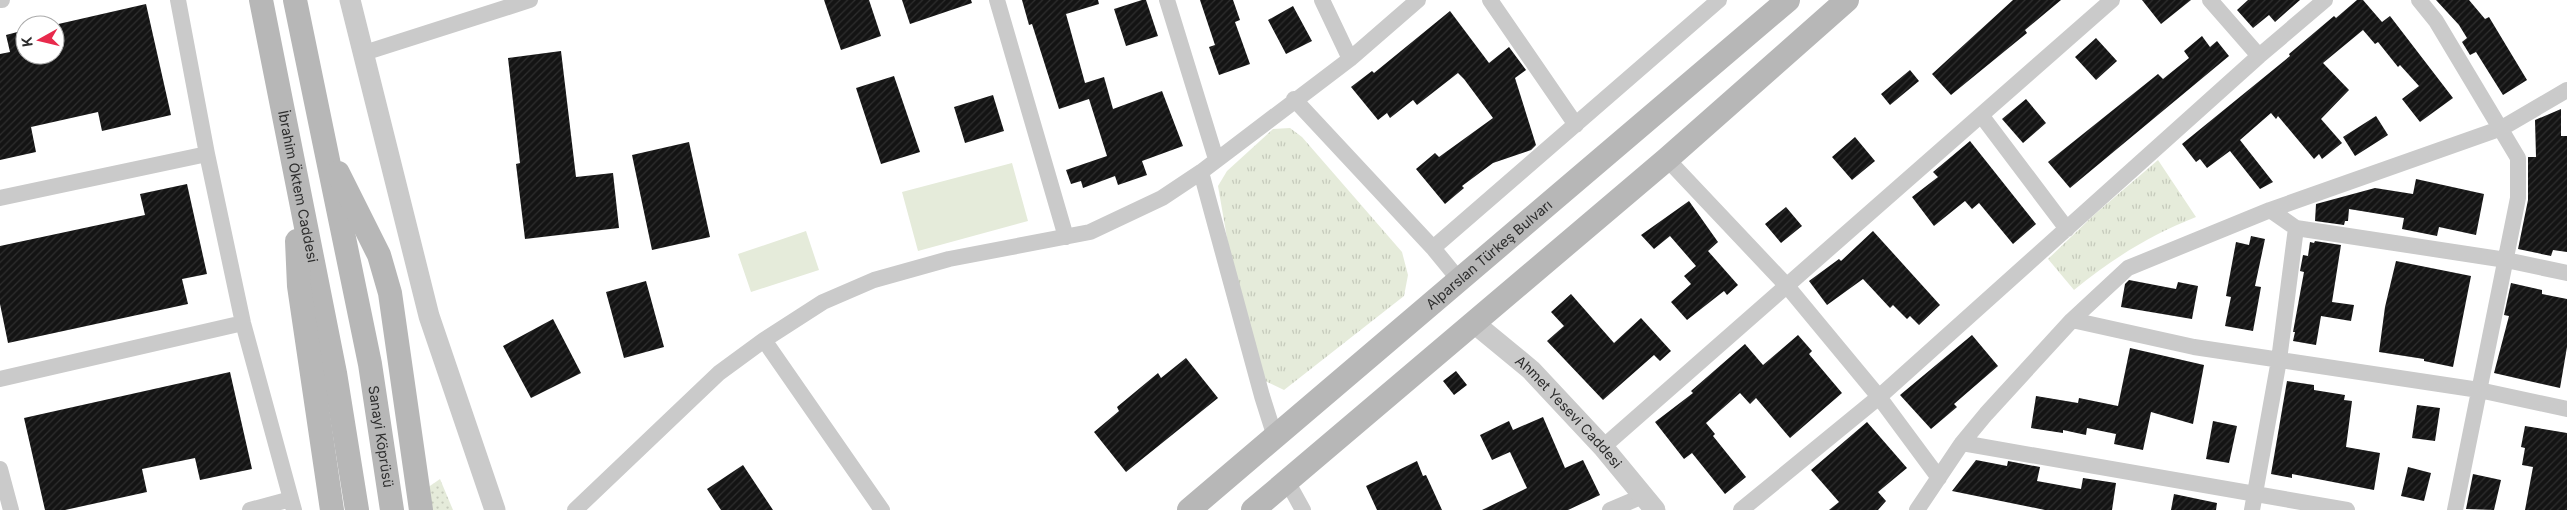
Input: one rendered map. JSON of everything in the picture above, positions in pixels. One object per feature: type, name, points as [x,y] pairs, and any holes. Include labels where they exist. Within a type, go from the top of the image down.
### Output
[{"type":"main road","name":"İbrahim Öktem Caddesi","points":[[261,0],[335,372],[357,510]]},
{"type":"main road","points":[[295,0],[325,148],[366,225],[379,255],[390,293],[421,510]]},
{"type":"main road","name":"Alparslan Türkeş Bulvarı","points":[[1189,510],[1788,0]]},
{"type":"main road","points":[[1253,510],[1667,159],[1847,0]]},
{"type":"main road","name":"Sanayi Köprüsü","points":[[325,148],[370,364],[392,510]]},
{"type":"main road","points":[[293,159],[299,286],[332,510]]},
{"type":"street","points":[[178,0],[207,154],[243,323],[293,505],[250,510]]},
{"type":"street","points":[[350,0],[429,316],[495,510]]},
{"type":"street","points":[[997,0],[1066,237]]},
{"type":"street","points":[[1167,0],[1216,159]]},
{"type":"street","points":[[1322,0],[1350,59]]},
{"type":"street","points":[[575,510],[719,373],[764,340],[823,302],[874,280],[949,260],[1090,232],[1162,198],[1200,172],[1294,99],[1350,59],[1418,0]]},
{"type":"street","points":[[1490,0],[1576,125]]},
{"type":"street","points":[[1603,447],[2112,0]]},
{"type":"street","points":[[2210,0],[2259,56]]},
{"type":"street","points":[[1742,510],[1879,397],[2259,56],[2325,0]]},
{"type":"street","points":[[2419,0],[2436,21],[2502,128],[2518,158],[2518,198],[2455,510]]},
{"type":"street","points":[[364,53],[521,1]]},
{"type":"street","points":[[1433,248],[1715,2]]},
{"type":"street","points":[[1917,510],[1962,443],[2072,320],[2128,268],[2270,210],[2502,128],[2567,90]]},
{"type":"street","points":[[1294,99],[1433,248],[1460,281]]},
{"type":"street","points":[[1981,116],[2067,229]]},
{"type":"street","points":[[0,198],[207,154]]},
{"type":"street","points":[[1667,159],[1787,286],[1879,397],[1940,478]]},
{"type":"street","points":[[1200,172],[1275,437]]},
{"type":"street","points":[[2270,210],[2296,228],[2506,260],[2567,273]]},
{"type":"street","points":[[2253,502],[2279,360],[2296,228]]},
{"type":"street","points":[[2072,320],[2194,347],[2479,390],[2567,409]]},
{"type":"street","points":[[0,379],[243,323]]},
{"type":"street","name":"Ahmet Yesevi Caddesi","points":[[1474,323],[1532,370],[1603,447],[1649,503]]},
{"type":"street","points":[[764,340],[882,510]]},
{"type":"street","points":[[1962,443],[2253,502],[2347,510]]},
{"type":"street","points":[[0,469],[11,510]]},
{"type":"street","points":[[1287,481],[1303,510]]},
{"type":"street","points":[[1610,510],[1649,503]]},
{"type":"green space","points":[[1290,128],[1302,137],[1402,252],[1408,275],[1404,296],[1284,390],[1259,378],[1248,359],[1218,186],[1227,171],[1273,129]]},
{"type":"green space","points":[[2158,160],[2196,217],[2132,249],[2074,290],[2048,259],[2095,214]]},
{"type":"green space","points":[[1012,163],[1028,221],[918,251],[902,192]]},
{"type":"green space","points":[[806,231],[819,270],[751,292],[738,254]]},
{"type":"green space","points":[[440,479],[453,510],[431,510],[427,488]]},
{"type":"building","points":[[824,0],[869,0],[881,36],[841,50]]},
{"type":"building","points":[[902,0],[971,0],[972,3],[910,24]]},
{"type":"building","points":[[1022,0],[1098,0],[1099,4],[1066,14],[1085,83],[1104,77],[1113,109],[1162,91],[1183,146],[1142,161],[1147,175],[1118,185],[1115,176],[1083,188],[1081,181],[1071,184],[1066,170],[1107,156],[1089,99],[1059,109],[1032,24],[1029,25]]},
{"type":"building","points":[[1146,0],[1158,36],[1126,46],[1114,9]]},
{"type":"building","points":[[1200,0],[1233,0],[1240,20],[1235,22],[1250,64],[1219,75],[1209,47],[1215,45]]},
{"type":"building","points":[[2013,0],[2061,0],[2025,30],[2027,33],[1951,95],[1932,74]]},
{"type":"building","points":[[2142,0],[2191,0],[2161,24]]},
{"type":"building","points":[[2248,0],[2300,0],[2275,22],[2269,15],[2253,28],[2237,10]]},
{"type":"building","points":[[2357,0],[2363,0],[2382,22],[2390,16],[2453,98],[2420,122],[2402,99],[2419,86],[2400,65],[2398,67],[2378,42],[2375,44],[2363,30],[2323,63],[2349,90],[2321,119],[2342,143],[2322,159],[2319,154],[2314,159],[2278,116],[2276,119],[2271,113],[2240,140],[2273,182],[2260,189],[2230,151],[2207,168],[2200,159],[2196,162],[2182,144],[2290,56],[2289,54],[2334,16],[2336,18]]},
{"type":"building","points":[[2436,0],[2469,0],[2485,19],[2489,17],[2527,80],[2503,95],[2476,52],[2470,55],[2462,42],[2467,38],[2459,25]]},
{"type":"building","points":[[146,4],[171,115],[102,131],[98,112],[31,127],[36,152],[0,160],[0,54],[10,52],[6,35],[15,33],[15,65],[65,65],[65,22]]},
{"type":"building","points":[[1293,6],[1312,41],[1286,54],[1268,20]]},
{"type":"building","points":[[1450,11],[1489,63],[1509,47],[1526,70],[1515,78],[1536,145],[1531,150],[1493,163],[1462,186],[1464,188],[1445,204],[1416,169],[1435,153],[1439,157],[1493,118],[1464,79],[1458,73],[1417,105],[1413,100],[1390,118],[1387,113],[1378,120],[1351,87],[1372,71],[1374,73]]},
{"type":"building","points":[[2202,36],[2210,47],[2217,41],[2229,56],[2070,188],[2048,162],[2158,74],[2163,79],[2189,58],[2184,51]]},
{"type":"building","points":[[2096,38],[2117,61],[2096,80],[2075,57]]},
{"type":"building","points":[[561,51],[576,177],[613,173],[619,228],[525,239],[516,164],[520,163],[508,58]]},
{"type":"building","points":[[1910,70],[1919,81],[1890,105],[1881,94]]},
{"type":"building","points":[[894,76],[920,152],[881,164],[856,88]]},
{"type":"building","points":[[993,95],[1004,131],[965,143],[954,107]]},
{"type":"building","points":[[2026,99],[2046,123],[2023,143],[2002,119]]},
{"type":"building","points":[[2561,109],[2561,136],[2567,136],[2567,252],[2553,250],[2551,256],[2518,249],[2528,200],[2528,157],[2536,157],[2535,120]]},
{"type":"building","points":[[2376,116],[2388,135],[2355,156],[2343,137]]},
{"type":"building","points":[[1855,137],[1875,161],[1852,180],[1832,157]]},
{"type":"building","points":[[1970,141],[2036,224],[2013,244],[1979,203],[1972,209],[1965,201],[1934,226],[1912,197],[1938,177],[1933,172]]},
{"type":"building","points":[[689,142],[710,237],[652,250],[632,155]]},
{"type":"building","points":[[2416,179],[2484,194],[2476,235],[2439,227],[2437,236],[2402,229],[2404,218],[2349,209],[2348,221],[2345,221],[2344,225],[2315,221],[2316,204],[2375,188],[2413,194]]},
{"type":"building","points":[[187,184],[207,274],[182,279],[188,304],[8,343],[0,304],[0,246],[145,215],[140,194]]},
{"type":"building","points":[[1689,201],[1718,242],[1708,251],[1738,285],[1727,295],[1724,291],[1687,320],[1671,302],[1691,284],[1684,276],[1696,266],[1670,236],[1654,249],[1641,235]]},
{"type":"building","points":[[1786,207],[1802,226],[1781,243],[1765,224]]},
{"type":"building","points":[[1873,231],[1940,305],[1919,325],[1910,316],[1907,319],[1893,305],[1890,308],[1863,279],[1827,305],[1809,281],[1839,259],[1841,261]]},
{"type":"building","points":[[2251,236],[2265,239],[2255,286],[2261,287],[2253,331],[2225,326],[2231,297],[2226,296],[2236,242],[2249,245]]},
{"type":"building","points":[[2315,241],[2341,245],[2332,302],[2354,305],[2351,321],[2321,316],[2316,345],[2293,341],[2304,272],[2300,271],[2303,255],[2308,256],[2310,242],[2314,243]]},
{"type":"building","points":[[2396,261],[2471,276],[2453,367],[2424,361],[2424,359],[2379,352],[2385,307]]},
{"type":"building","points":[[2129,280],[2176,289],[2178,282],[2198,286],[2192,319],[2121,307],[2125,284]]},
{"type":"building","points":[[646,281],[664,347],[624,358],[606,292]]},
{"type":"building","points":[[2511,283],[2542,290],[2542,294],[2567,299],[2567,347],[2560,388],[2494,373],[2509,316],[2504,315]]},
{"type":"building","points":[[1571,294],[1614,343],[1641,318],[1671,351],[1660,361],[1654,355],[1603,400],[1547,341],[1564,326],[1551,312]]},
{"type":"building","points":[[553,319],[581,373],[531,398],[503,346]]},
{"type":"building","points":[[1798,335],[1812,351],[1809,354],[1842,393],[1790,438],[1756,398],[1750,404],[1740,393],[1706,423],[1715,434],[1713,436],[1746,477],[1725,494],[1692,453],[1684,459],[1655,422],[1693,393],[1691,391],[1745,344],[1763,365]]},
{"type":"building","points":[[1972,335],[1998,366],[1954,404],[1957,407],[1931,429],[1900,395]]},
{"type":"building","points":[[2130,348],[2204,365],[2193,424],[2151,412],[2143,450],[2114,444],[2116,434],[2087,428],[2086,435],[2063,430],[2063,433],[2031,428],[2036,396],[2078,403],[2079,398],[2118,406]]},
{"type":"building","points":[[1186,358],[1218,398],[1126,472],[1094,432],[1119,411],[1117,407],[1158,373],[1161,378]]},
{"type":"building","points":[[1456,371],[1467,385],[1454,395],[1443,381]]},
{"type":"building","points":[[230,372],[252,469],[200,480],[195,458],[142,469],[147,492],[65,510],[45,510],[24,418]]},
{"type":"building","points":[[2287,381],[2314,385],[2314,390],[2345,395],[2344,400],[2352,401],[2346,447],[2380,453],[2374,490],[2292,474],[2292,478],[2271,474]]},
{"type":"building","points":[[2417,405],[2440,408],[2435,441],[2412,438]]},
{"type":"building","points":[[1543,417],[1565,468],[1583,460],[1600,495],[1568,510],[1482,510],[1527,488],[1510,452],[1492,460],[1480,435],[1509,421],[1513,430]]},
{"type":"building","points":[[2213,421],[2237,426],[2229,463],[2206,459]]},
{"type":"building","points":[[1867,422],[1907,468],[1878,492],[1886,501],[1878,510],[1829,510],[1839,502],[1811,470]]},
{"type":"building","points":[[2525,426],[2567,433],[2567,510],[2525,510],[2533,467],[2522,465],[2525,448],[2521,447]]},
{"type":"building","points":[[1976,460],[2007,466],[2008,461],[2040,467],[2037,481],[2081,489],[2083,478],[2116,483],[2112,510],[2045,510],[1952,491]]},
{"type":"building","points":[[1417,461],[1423,476],[1426,475],[1442,510],[1377,510],[1366,486]]},
{"type":"building","points":[[743,465],[773,510],[721,510],[707,489]]},
{"type":"building","points":[[2408,467],[2431,473],[2424,501],[2401,496]]},
{"type":"building","points":[[2473,474],[2501,480],[2494,510],[2466,509]]},
{"type":"building","points":[[2174,494],[2217,503],[2216,510],[2171,510]]}]
